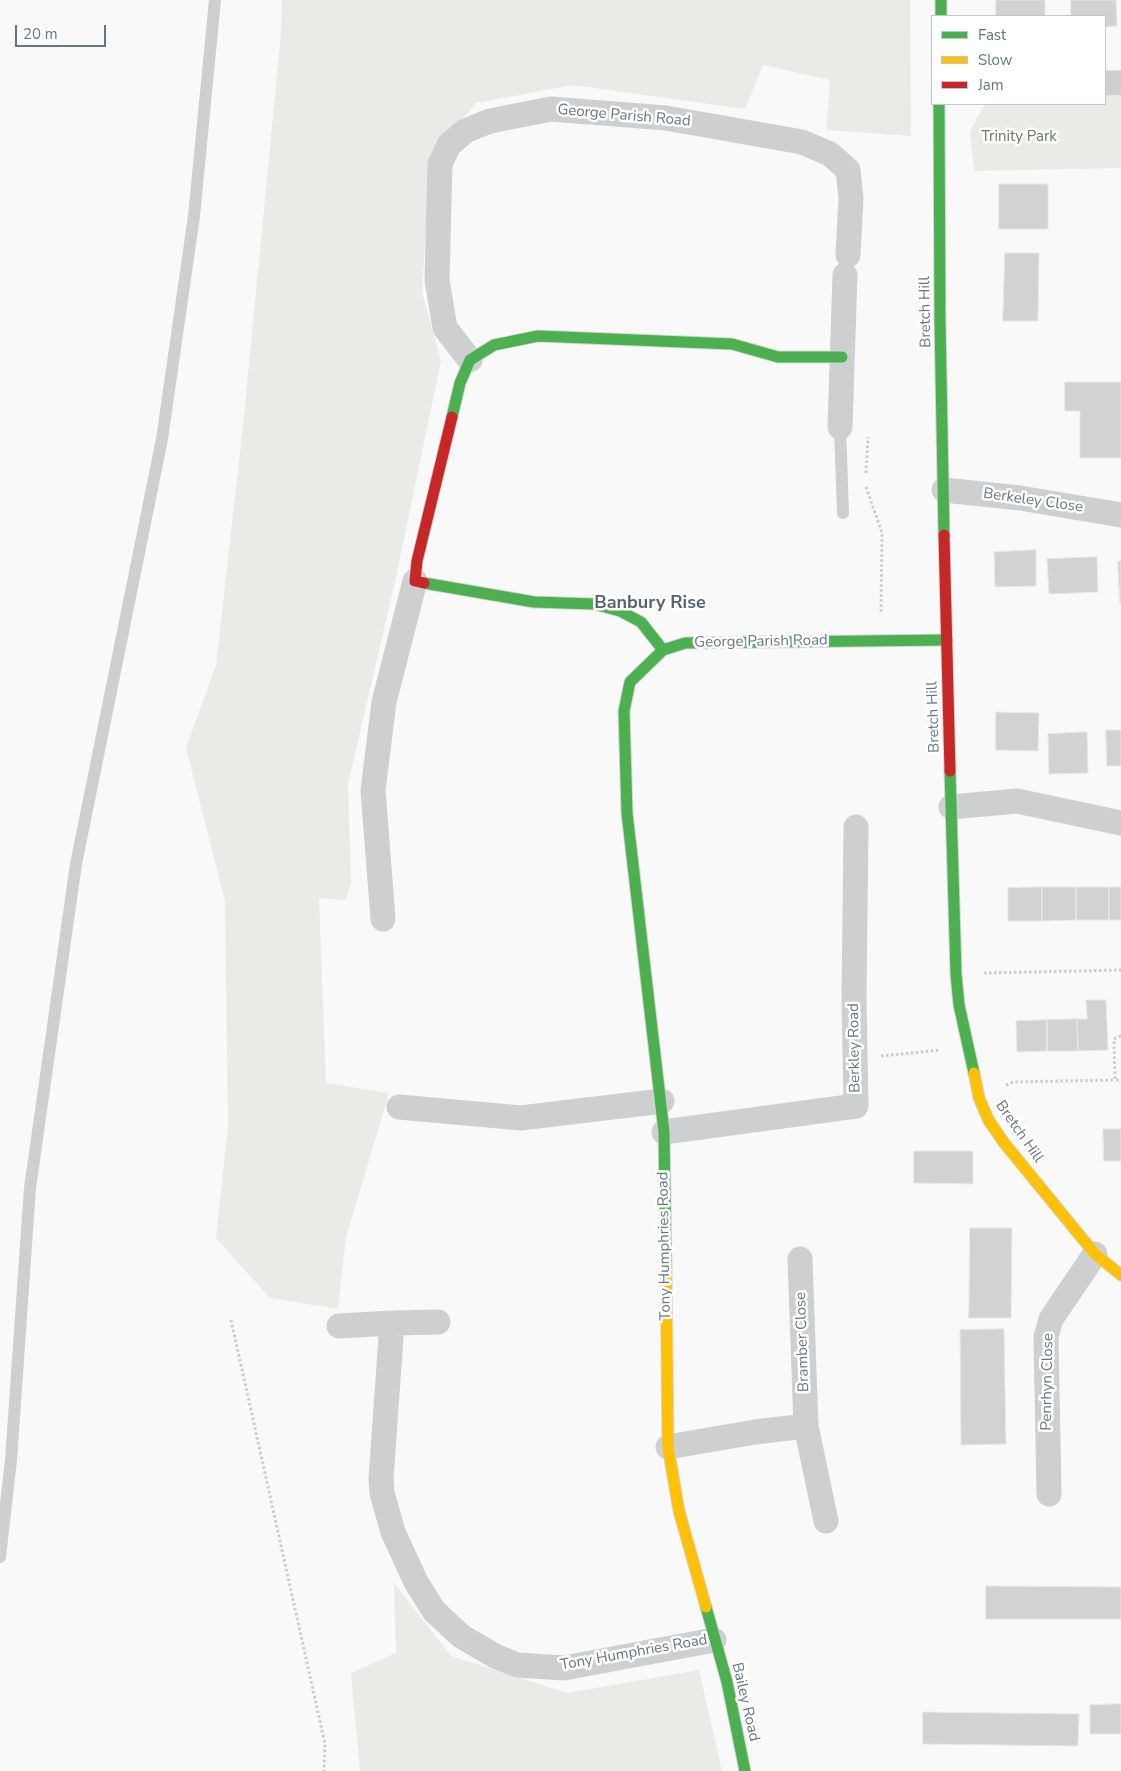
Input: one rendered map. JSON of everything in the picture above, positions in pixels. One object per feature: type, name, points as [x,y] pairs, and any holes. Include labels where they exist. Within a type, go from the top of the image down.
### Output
[{"type":"street","points":[[941,0],[941,15]]},
{"type":"street","points":[[1106,83],[1121,83]]},
{"type":"street","name":"Bretch Hill","points":[[939,105],[938,203],[947,640],[956,974],[959,1005],[979,1098],[989,1121],[1005,1144],[1095,1254],[1121,1276]]},
{"type":"street","name":"George Parish Road","points":[[470,360],[445,328],[437,280],[440,164],[449,145],[465,131],[490,121],[550,110],[666,118],[802,142],[830,154],[848,170],[851,198],[846,265],[840,427]]},
{"type":"street","points":[[383,919],[373,790],[384,702],[415,581],[417,561],[460,383],[470,360],[494,345],[538,336],[732,344],[778,357],[842,357]]},
{"type":"street","name":"Berkeley Close","points":[[944,490],[1020,498],[1121,515]]},
{"type":"street","points":[[415,581],[534,602],[594,604],[620,611],[641,622],[663,650]]},
{"type":"street","name":"George Parish Road","points":[[663,650],[685,643],[947,640]]},
{"type":"street","name":"Tony Humphries Road","points":[[392,1323],[381,1479],[382,1493],[393,1532],[402,1553],[416,1582],[434,1611],[461,1636],[495,1656],[517,1665],[537,1668],[564,1668],[591,1664],[714,1640],[679,1511],[668,1447],[662,1101],[627,813],[624,711],[630,682],[663,650]]},
{"type":"street","points":[[951,807],[1017,800],[1121,823]]},
{"type":"street","name":"Berkley Road","points":[[664,1132],[856,1106],[854,990],[856,827]]},
{"type":"street","points":[[399,1107],[521,1118],[662,1101]]},
{"type":"street","name":"Penrhyn Close","points":[[1049,1494],[1046,1337],[1051,1319],[1095,1254]]},
{"type":"street","name":"Bramber Close","points":[[800,1258],[806,1426],[826,1521]]},
{"type":"street","points":[[339,1326],[438,1322]]},
{"type":"street","points":[[668,1447],[755,1432],[806,1426]]},
{"type":"street","name":"Bailey Road","points":[[714,1640],[727,1682],[745,1771]]},
{"type":"lane","points":[[0,1557],[11,1460],[33,1169],[76,864],[162,439],[194,216],[215,0]]},
{"type":"lane","name":"George Parish Road","points":[[840,427],[843,513]]},
{"type":"path","points":[[840,427],[868,432],[866,476]]},
{"type":"path","points":[[865,485],[882,533],[881,640]]},
{"type":"path","points":[[956,974],[1121,970]]},
{"type":"path","points":[[1115,1080],[1114,1039],[1121,1036]]},
{"type":"path","points":[[855,1058],[968,1048]]},
{"type":"path","points":[[979,1098],[1013,1082],[1121,1080]]},
{"type":"path","points":[[231,1320],[325,1744],[324,1771]]},
{"type":"green space","points":[[282,0],[910,0],[911,136],[826,130],[830,80],[763,65],[745,109],[573,85],[476,103],[430,159],[422,293],[441,361],[396,577],[348,784],[351,884],[345,900],[319,898],[326,1083],[389,1093],[346,1237],[338,1309],[270,1298],[216,1238],[228,1127],[225,901],[186,748],[216,665],[243,426],[281,34]]},
{"type":"green space","name":"Trinity Park","points":[[1106,96],[1121,96],[1121,168],[974,171],[970,131],[984,105],[1106,105]]},
{"type":"green space","points":[[394,1583],[451,1656],[567,1693],[699,1670],[722,1771],[360,1771],[351,1673],[396,1653]]},
{"type":"building","points":[[996,0],[1045,0],[1045,15],[996,15]]},
{"type":"building","points":[[1071,0],[1116,0],[1117,26],[1106,27],[1106,15],[1071,15]]},
{"type":"building","points":[[999,184],[1048,184],[1048,229],[999,229]]},
{"type":"building","points":[[1005,253],[1039,253],[1038,321],[1003,321]]},
{"type":"building","points":[[1065,382],[1121,382],[1121,458],[1080,458],[1080,411],[1065,411]]},
{"type":"building","points":[[1036,550],[1036,586],[995,587],[994,552]]},
{"type":"building","points":[[1097,557],[1098,592],[1049,594],[1047,559]]},
{"type":"building","points":[[1118,561],[1121,561],[1121,603],[1120,603]]},
{"type":"building","points":[[996,712],[1039,713],[1038,751],[996,750]]},
{"type":"building","points":[[1106,730],[1121,730],[1121,766],[1107,766]]},
{"type":"building","points":[[1087,732],[1088,773],[1049,774],[1048,734]]},
{"type":"building","points":[[1042,887],[1042,921],[1008,921],[1008,888]]},
{"type":"building","points":[[1042,887],[1076,887],[1076,920],[1042,921]]},
{"type":"building","points":[[1076,887],[1109,887],[1109,920],[1076,920]]},
{"type":"building","points":[[1109,887],[1121,887],[1121,920],[1109,920]]},
{"type":"building","points":[[1086,1000],[1106,1000],[1108,1050],[1078,1051],[1077,1019],[1087,1019]]},
{"type":"building","points":[[1077,1019],[1078,1051],[1047,1051],[1047,1020]]},
{"type":"building","points":[[1047,1020],[1047,1051],[1017,1052],[1016,1021]]},
{"type":"building","points":[[1103,1129],[1121,1129],[1121,1161],[1104,1161]]},
{"type":"building","points":[[914,1151],[973,1151],[973,1184],[914,1183]]},
{"type":"building","points":[[970,1228],[1012,1228],[1011,1318],[969,1318]]},
{"type":"building","points":[[1004,1329],[1006,1444],[961,1445],[960,1330]]},
{"type":"building","points":[[986,1586],[1121,1587],[1121,1619],[986,1619]]},
{"type":"building","points":[[1121,1704],[1121,1734],[1090,1734],[1090,1705]]},
{"type":"building","points":[[923,1712],[1079,1714],[1078,1746],[923,1744]]},
{"type":"traffic: fast","points":[[941,0],[941,15]]},
{"type":"traffic: fast","points":[[939,105],[940,322],[944,535]]},
{"type":"traffic: fast","points":[[452,417],[460,383],[470,360],[494,345],[538,336],[732,344],[778,357],[842,357]]},
{"type":"traffic: fast","points":[[424,583],[534,602],[594,604],[620,611],[641,622],[663,650],[685,643],[947,640]]},
{"type":"traffic: fast","points":[[663,650],[630,682],[624,711],[627,813],[664,1132],[666,1267]]},
{"type":"traffic: fast","points":[[950,771],[956,974],[959,1005],[974,1073]]},
{"type":"traffic: fast","points":[[706,1607],[727,1682],[745,1771]]},
{"type":"traffic: slow","points":[[974,1073],[979,1098],[989,1121],[1005,1144],[1095,1254],[1121,1275]]},
{"type":"traffic: slow","points":[[666,1267],[668,1447],[679,1511],[706,1607]]},
{"type":"traffic: jam","points":[[424,583],[415,581],[417,561],[452,417]]},
{"type":"traffic: jam","points":[[944,535],[950,771]]},
{"type":"district","name":"Banbury Rise","points":[[650,604]]}]
